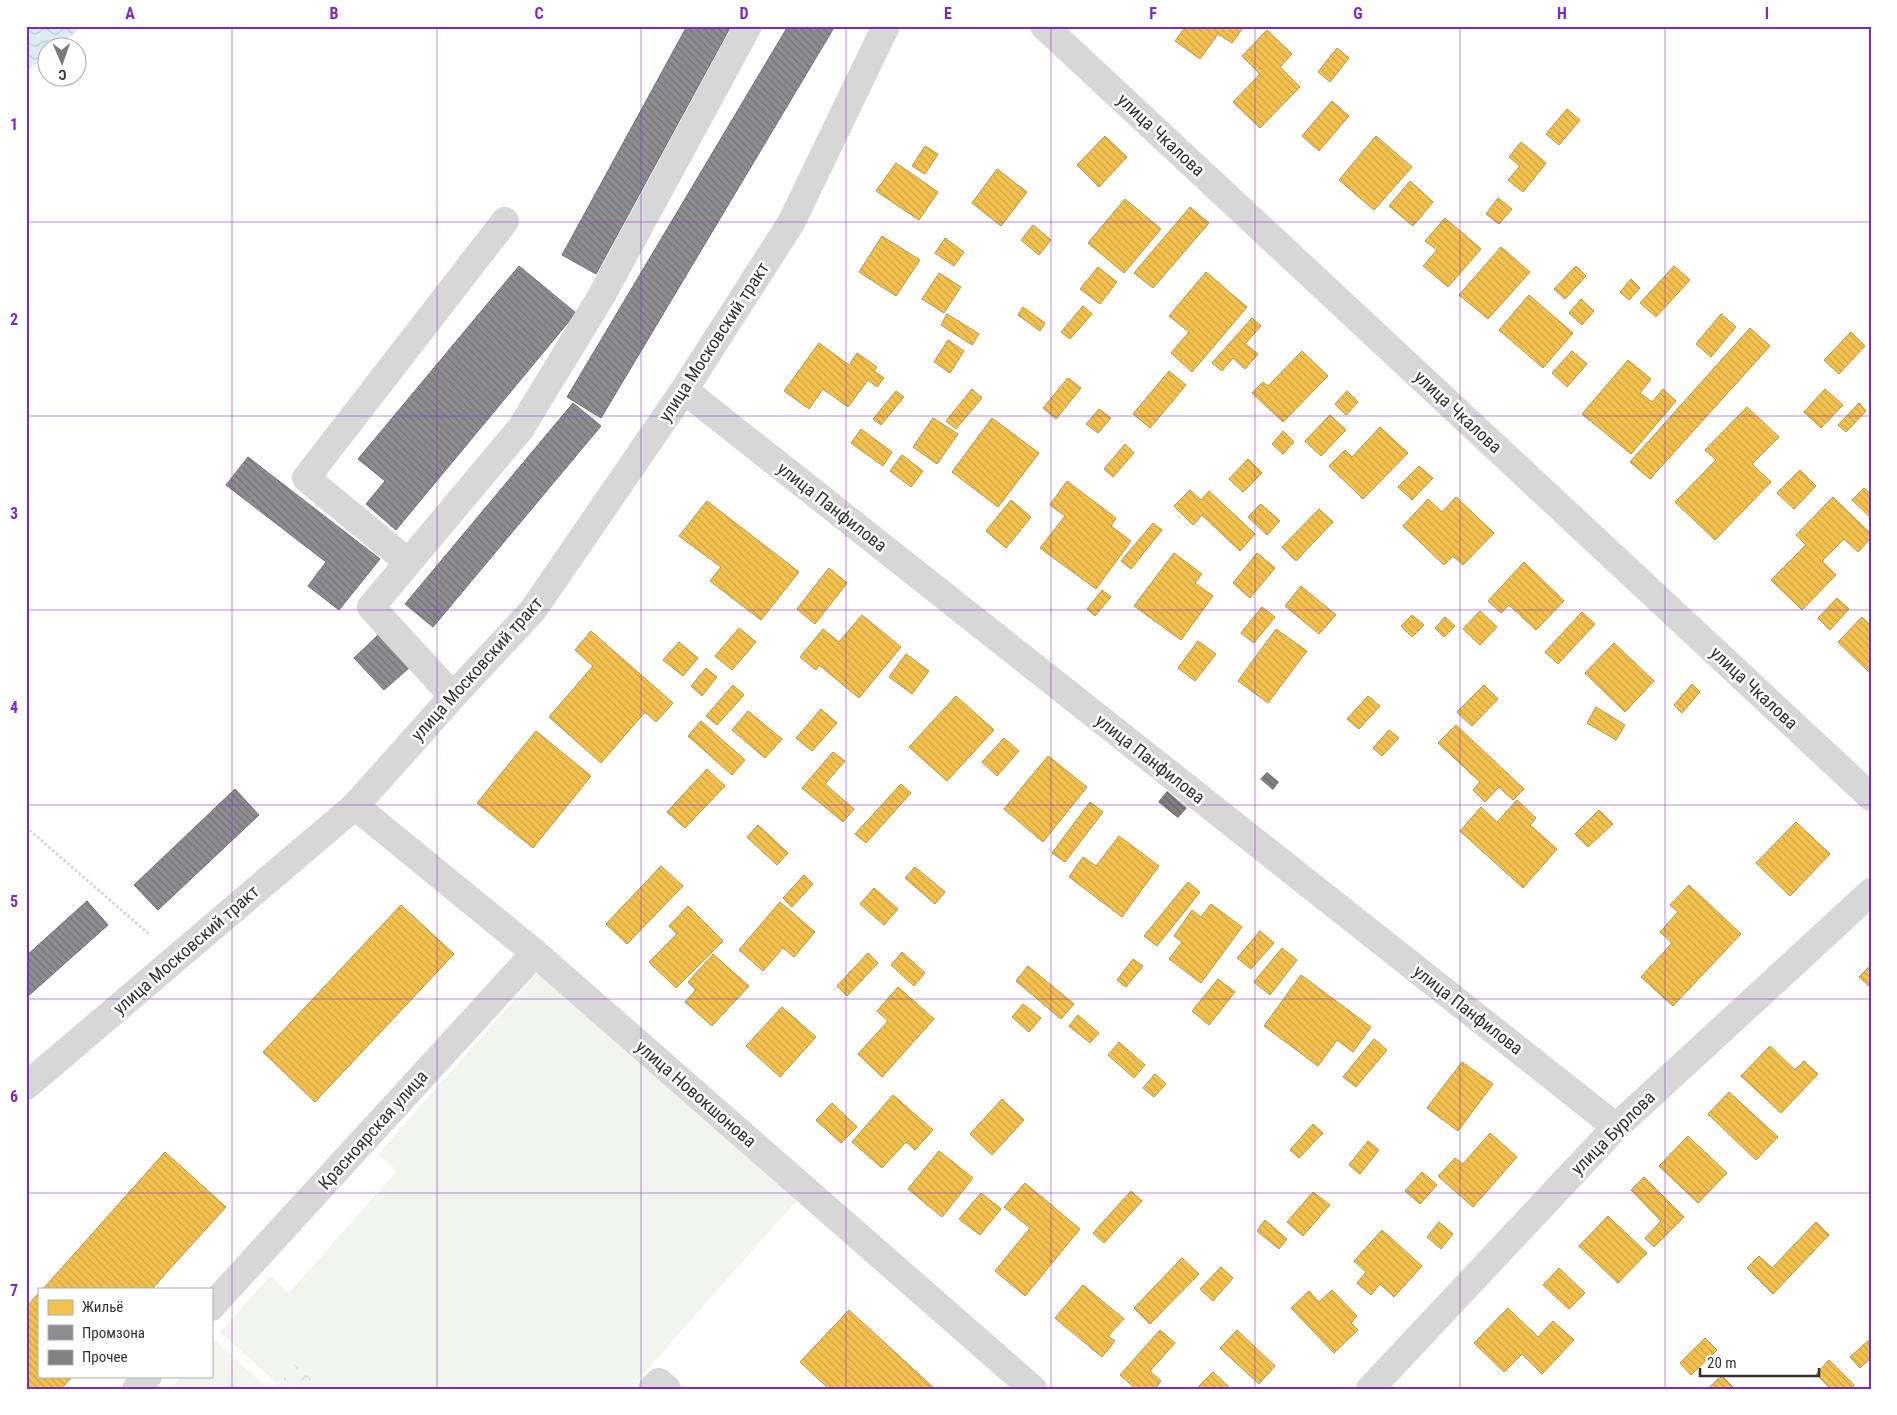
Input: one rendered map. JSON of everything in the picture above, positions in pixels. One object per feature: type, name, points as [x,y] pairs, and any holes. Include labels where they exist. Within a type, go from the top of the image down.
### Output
[{"type":"street","points":[[452,696],[371,607],[521,428],[602,295],[725,72],[748,26]]},
{"type":"street","name":"улица Московский тракт","points":[[26,1086],[355,806],[452,696],[533,610],[684,390],[791,223],[886,26]]},
{"type":"street","name":"улица Чкалова","points":[[1044,26],[1871,797]]},
{"type":"street","points":[[408,562],[306,478],[505,221]]},
{"type":"street","name":"улица Панфилова","points":[[684,390],[1616,1127]]},
{"type":"street","name":"улица Новокшонова","points":[[355,806],[535,953],[1033,1389]]},
{"type":"street","name":"улица Бурлова","points":[[1370,1389],[1616,1127],[1871,892]]},
{"type":"street","name":"Красноярская улица","points":[[212,1306],[535,953]]},
{"type":"street","points":[[136,1389],[146,1378]]},
{"type":"street","points":[[652,1389],[658,1382],[666,1389]]},
{"type":"path","points":[[26,827],[177,958]]},
{"type":"green space","points":[[539,972],[797,1200],[630,1389],[322,1389],[295,1365],[278,1384],[220,1332],[270,1276],[289,1293],[397,1171],[378,1154]]},
{"type":"green space","points":[[214,1340],[269,1389],[170,1389],[179,1378],[212,1378],[212,1342]]},
{"type":"green space","points":[[295,1365],[322,1389],[274,1389]]},
{"type":"water","points":[[26,26],[83,26],[68,38],[38,38],[38,62],[26,72]]},
{"type":"building: Жильё","points":[[1186,26],[1239,26],[1242,29],[1232,43],[1218,34],[1200,59],[1175,41]]},
{"type":"building: Жильё","points":[[1267,30],[1292,54],[1280,67],[1300,87],[1260,128],[1233,102],[1260,74],[1242,56]]},
{"type":"building: Жильё","points":[[1337,48],[1349,58],[1330,82],[1318,72]]},
{"type":"building: Жильё","points":[[1332,101],[1349,116],[1319,151],[1302,136]]},
{"type":"building: Жильё","points":[[1567,109],[1580,120],[1559,145],[1546,134]]},
{"type":"building: Жильё","points":[[1105,136],[1127,157],[1099,187],[1077,165]]},
{"type":"building: Жильё","points":[[1376,136],[1412,167],[1374,210],[1339,180]]},
{"type":"building: Жильё","points":[[1521,142],[1546,163],[1523,192],[1508,180],[1520,166],[1509,157]]},
{"type":"building: Жильё","points":[[925,146],[938,154],[925,174],[912,166]]},
{"type":"building: Жильё","points":[[896,163],[938,192],[919,220],[876,191]]},
{"type":"building: Жильё","points":[[997,169],[1027,192],[1001,226],[972,203]]},
{"type":"building: Жильё","points":[[1410,181],[1433,202],[1413,226],[1389,206]]},
{"type":"building: Жильё","points":[[1498,198],[1512,209],[1499,224],[1486,214]]},
{"type":"building: Жильё","points":[[1125,199],[1161,229],[1124,273],[1088,243]]},
{"type":"building: Жильё","points":[[1190,207],[1209,223],[1153,288],[1134,273]]},
{"type":"building: Жильё","points":[[1445,218],[1481,249],[1448,287],[1423,266],[1437,250],[1425,241]]},
{"type":"building: Жильё","points":[[1033,225],[1051,240],[1039,255],[1021,240]]},
{"type":"building: Жильё","points":[[882,236],[920,260],[896,296],[859,272]]},
{"type":"building: Жильё","points":[[945,238],[964,252],[954,266],[935,253]]},
{"type":"building: Жильё","points":[[1501,247],[1530,272],[1488,319],[1459,295]]},
{"type":"building: Жильё","points":[[1576,266],[1586,276],[1565,299],[1554,289]]},
{"type":"building: Жильё","points":[[1674,266],[1690,280],[1656,317],[1640,303]]},
{"type":"building: Жильё","points":[[1098,267],[1117,282],[1100,304],[1080,289]]},
{"type":"building: Жильё","points":[[1206,272],[1247,307],[1192,372],[1171,353],[1189,332],[1169,316]]},
{"type":"building: Жильё","points":[[939,273],[961,287],[944,313],[922,299]]},
{"type":"building: Жильё","points":[[1631,279],[1640,288],[1629,300],[1620,292]]},
{"type":"building: Жильё","points":[[1529,295],[1573,333],[1543,368],[1499,330]]},
{"type":"building: Жильё","points":[[1581,299],[1594,311],[1582,325],[1569,313]]},
{"type":"building: Жильё","points":[[1083,306],[1092,314],[1070,339],[1061,332]]},
{"type":"building: Жильё","points":[[1023,307],[1045,323],[1040,331],[1018,315]]},
{"type":"building: Жильё","points":[[947,314],[979,334],[972,345],[941,325]]},
{"type":"building: Жильё","points":[[1721,314],[1736,327],[1711,357],[1696,344]]},
{"type":"building: Жильё","points":[[1252,318],[1261,326],[1245,344],[1258,354],[1245,369],[1233,358],[1222,371],[1212,363]]},
{"type":"building: Жильё","points":[[1750,328],[1770,346],[1650,479],[1630,462]]},
{"type":"building: Жильё","points":[[1851,332],[1865,346],[1839,374],[1824,360]]},
{"type":"building: Жильё","points":[[948,340],[964,351],[950,373],[934,362]]},
{"type":"building: Жильё","points":[[819,343],[849,365],[857,353],[877,367],[874,371],[884,378],[877,387],[868,380],[848,407],[823,389],[809,409],[784,391]]},
{"type":"building: Жильё","points":[[1302,351],[1328,376],[1283,422],[1252,393],[1263,382],[1268,386]]},
{"type":"building: Жильё","points":[[1572,351],[1587,364],[1567,387],[1552,373]]},
{"type":"building: Жильё","points":[[1628,360],[1651,379],[1640,393],[1652,402],[1663,389],[1676,401],[1631,454],[1582,414]]},
{"type":"building: Жильё","points":[[1169,371],[1186,385],[1150,428],[1133,414]]},
{"type":"building: Жильё","points":[[1068,378],[1081,388],[1056,419],[1043,408]]},
{"type":"building: Жильё","points":[[972,389],[982,398],[956,429],[946,421]]},
{"type":"building: Жильё","points":[[1825,389],[1843,405],[1821,428],[1804,412]]},
{"type":"building: Жильё","points":[[896,391],[904,397],[881,425],[873,419]]},
{"type":"building: Жильё","points":[[1347,391],[1358,402],[1346,415],[1335,404]]},
{"type":"building: Жильё","points":[[1859,403],[1866,411],[1846,432],[1838,425]]},
{"type":"building: Жильё","points":[[1747,407],[1779,437],[1752,464],[1771,482],[1715,540],[1675,502],[1716,460],[1705,450]]},
{"type":"building: Жильё","points":[[1099,409],[1111,418],[1098,433],[1086,424]]},
{"type":"building: Жильё","points":[[1330,415],[1346,430],[1321,456],[1305,441]]},
{"type":"building: Жильё","points":[[933,418],[958,434],[937,464],[913,447]]},
{"type":"building: Жильё","points":[[992,418],[1039,453],[998,507],[952,472]]},
{"type":"building: Жильё","points":[[1380,427],[1408,453],[1363,499],[1329,466],[1345,450],[1352,457]]},
{"type":"building: Жильё","points":[[861,429],[892,452],[883,466],[851,443]]},
{"type":"building: Жильё","points":[[1283,431],[1294,442],[1283,454],[1272,444]]},
{"type":"building: Жильё","points":[[1125,444],[1134,453],[1113,477],[1104,469]]},
{"type":"building: Жильё","points":[[902,455],[923,471],[911,487],[890,471]]},
{"type":"building: Жильё","points":[[1248,459],[1262,473],[1243,492],[1229,479]]},
{"type":"building: Жильё","points":[[1419,466],[1433,478],[1412,500],[1398,487]]},
{"type":"building: Жильё","points":[[1800,470],[1816,486],[1794,509],[1777,493]]},
{"type":"building: Жильё","points":[[1067,481],[1116,518],[1111,526],[1131,541],[1096,589],[1040,548],[1065,516],[1050,505]]},
{"type":"building: Жильё","points":[[1864,488],[1871,494],[1871,518],[1852,500]]},
{"type":"building: Жильё","points":[[1190,490],[1201,500],[1209,491],[1255,534],[1240,551],[1202,515],[1193,525],[1174,506]]},
{"type":"building: Жильё","points":[[1456,497],[1494,533],[1463,565],[1453,556],[1444,565],[1403,526],[1428,499],[1442,512]]},
{"type":"building: Жильё","points":[[1833,497],[1871,534],[1871,538],[1858,552],[1844,539],[1822,561],[1836,575],[1802,610],[1771,580],[1806,545],[1796,535]]},
{"type":"building: Жильё","points":[[1011,500],[1031,517],[1006,548],[986,531]]},
{"type":"building: Жильё","points":[[707,501],[799,572],[761,620],[710,581],[721,567],[679,536]]},
{"type":"building: Жильё","points":[[1261,504],[1280,521],[1267,535],[1248,517]]},
{"type":"building: Жильё","points":[[1319,509],[1333,522],[1296,561],[1282,547]]},
{"type":"building: Жильё","points":[[1153,523],[1162,530],[1131,569],[1121,561]]},
{"type":"building: Жильё","points":[[1174,553],[1202,574],[1195,583],[1213,596],[1181,640],[1134,606]]},
{"type":"building: Жильё","points":[[1257,553],[1275,568],[1250,598],[1233,583]]},
{"type":"building: Жильё","points":[[1524,562],[1564,601],[1536,630],[1509,605],[1501,613],[1488,601]]},
{"type":"building: Жильё","points":[[829,568],[847,583],[815,624],[797,609]]},
{"type":"building: Жильё","points":[[1301,586],[1336,615],[1319,634],[1285,606]]},
{"type":"building: Жильё","points":[[1102,590],[1111,597],[1095,616],[1087,609]]},
{"type":"building: Жильё","points":[[1837,598],[1849,609],[1830,630],[1818,618]]},
{"type":"building: Жильё","points":[[1262,607],[1275,617],[1254,643],[1241,633]]},
{"type":"building: Жильё","points":[[1480,611],[1497,627],[1480,645],[1463,629]]},
{"type":"building: Жильё","points":[[1582,612],[1595,624],[1558,664],[1545,652]]},
{"type":"building: Жильё","points":[[862,615],[901,647],[859,698],[819,665],[816,670],[800,657],[823,629],[839,642]]},
{"type":"building: Жильё","points":[[1412,615],[1424,625],[1412,637],[1401,626]]},
{"type":"building: Жильё","points":[[1445,617],[1455,626],[1444,637],[1435,628]]},
{"type":"building: Жильё","points":[[1862,617],[1871,626],[1871,674],[1838,642]]},
{"type":"building: Жильё","points":[[739,628],[756,642],[732,670],[715,656]]},
{"type":"building: Жильё","points":[[1276,629],[1307,651],[1268,703],[1238,681]]},
{"type":"building: Жильё","points":[[591,631],[673,703],[656,722],[645,712],[601,763],[549,717],[593,666],[575,650]]},
{"type":"building: Жильё","points":[[1198,641],[1216,654],[1195,681],[1178,668]]},
{"type":"building: Жильё","points":[[679,642],[698,658],[683,676],[663,660]]},
{"type":"building: Жильё","points":[[1614,643],[1654,681],[1625,712],[1585,673]]},
{"type":"building: Жильё","points":[[906,654],[929,671],[912,694],[889,677]]},
{"type":"building: Жильё","points":[[706,668],[717,677],[702,696],[691,686]]},
{"type":"building: Жильё","points":[[1692,684],[1700,692],[1682,713],[1674,705]]},
{"type":"building: Жильё","points":[[733,685],[744,695],[717,725],[706,716]]},
{"type":"building: Жильё","points":[[1484,685],[1498,699],[1472,726],[1457,712]]},
{"type":"building: Жильё","points":[[956,696],[994,730],[947,781],[909,747]]},
{"type":"building: Жильё","points":[[1368,696],[1380,706],[1359,729],[1347,719]]},
{"type":"building: Жильё","points":[[1596,707],[1625,725],[1616,740],[1587,723]]},
{"type":"building: Жильё","points":[[821,709],[837,723],[812,751],[796,738]]},
{"type":"building: Жильё","points":[[748,711],[782,739],[765,758],[732,730]]},
{"type":"building: Жильё","points":[[701,721],[745,760],[732,775],[688,736]]},
{"type":"building: Жильё","points":[[1456,725],[1524,789],[1513,800],[1499,787],[1485,802],[1473,790],[1480,782],[1438,743]]},
{"type":"building: Жильё","points":[[1389,730],[1399,738],[1382,756],[1373,748]]},
{"type":"building: Жильё","points":[[536,731],[591,776],[533,848],[477,803]]},
{"type":"building: Жильё","points":[[1004,738],[1019,751],[997,776],[982,762]]},
{"type":"building: Жильё","points":[[833,752],[845,761],[825,784],[854,809],[843,822],[802,788]]},
{"type":"building: Жильё","points":[[1048,756],[1087,787],[1043,842],[1004,809]]},
{"type":"building: Жильё","points":[[707,769],[725,786],[685,828],[667,812]]},
{"type":"building: Жильё","points":[[901,784],[911,793],[866,843],[855,834]]},
{"type":"building: Жильё","points":[[1517,800],[1536,818],[1530,825],[1557,849],[1523,888],[1460,831],[1481,807],[1497,822]]},
{"type":"building: Жильё","points":[[1090,802],[1103,812],[1065,862],[1052,853]]},
{"type":"building: Жильё","points":[[1599,810],[1613,824],[1588,847],[1575,834]]},
{"type":"building: Жильё","points":[[1796,822],[1830,854],[1790,896],[1756,863]]},
{"type":"building: Жильё","points":[[758,825],[788,853],[777,865],[747,837]]},
{"type":"building: Жильё","points":[[1119,836],[1159,866],[1122,917],[1069,877],[1083,857],[1096,866]]},
{"type":"building: Жильё","points":[[661,866],[683,886],[627,944],[606,924]]},
{"type":"building: Жильё","points":[[915,867],[945,892],[935,904],[905,878]]},
{"type":"building: Жильё","points":[[804,875],[813,884],[792,907],[783,898]]},
{"type":"building: Жильё","points":[[1188,882],[1200,892],[1157,946],[1144,936]]},
{"type":"building: Жильё","points":[[1689,885],[1741,934],[1673,1006],[1641,977],[1672,943],[1660,932],[1678,912],[1670,905]]},
{"type":"building: Жильё","points":[[874,888],[898,909],[884,925],[860,904]]},
{"type":"building: Жильё","points":[[780,902],[815,932],[794,957],[783,948],[763,971],[739,950]]},
{"type":"building: Жильё","points":[[1211,904],[1242,927],[1201,983],[1169,959],[1182,942],[1174,936],[1192,910],[1201,917]]},
{"type":"building: Жильё","points":[[401,905],[454,954],[315,1102],[263,1052]]},
{"type":"building: Жильё","points":[[688,906],[723,941],[676,988],[649,962],[677,934],[669,926]]},
{"type":"building: Жильё","points":[[1260,931],[1274,943],[1251,969],[1237,958]]},
{"type":"building: Жильё","points":[[1282,948],[1297,960],[1270,995],[1254,982]]},
{"type":"building: Жильё","points":[[902,952],[925,973],[914,986],[891,965]]},
{"type":"building: Жильё","points":[[868,953],[878,963],[847,996],[837,986]]},
{"type":"building: Жильё","points":[[713,954],[749,986],[712,1026],[685,1002],[696,990],[688,982]]},
{"type":"building: Жильё","points":[[1133,959],[1143,966],[1126,987],[1117,980]]},
{"type":"building: Жильё","points":[[1871,965],[1871,988],[1859,977]]},
{"type":"building: Жильё","points":[[1028,966],[1074,1004],[1061,1019],[1016,981]]},
{"type":"building: Жильё","points":[[1301,975],[1371,1027],[1353,1052],[1337,1040],[1318,1066],[1264,1026]]},
{"type":"building: Жильё","points":[[1218,979],[1235,992],[1209,1025],[1192,1011]]},
{"type":"building: Жильё","points":[[898,987],[934,1019],[882,1077],[858,1054],[888,1021],[877,1011]]},
{"type":"building: Жильё","points":[[1023,1004],[1041,1018],[1029,1032],[1012,1017]]},
{"type":"building: Жильё","points":[[782,1007],[816,1037],[780,1077],[746,1046]]},
{"type":"building: Жильё","points":[[1078,1015],[1099,1033],[1090,1043],[1069,1026]]},
{"type":"building: Жильё","points":[[1374,1039],[1387,1050],[1356,1087],[1343,1077]]},
{"type":"building: Жильё","points":[[1119,1042],[1145,1065],[1134,1078],[1108,1055]]},
{"type":"building: Жильё","points":[[1770,1046],[1795,1070],[1804,1061],[1818,1074],[1781,1113],[1741,1076]]},
{"type":"building: Жильё","points":[[1462,1062],[1493,1084],[1458,1131],[1427,1108]]},
{"type":"building: Жильё","points":[[1155,1074],[1166,1084],[1154,1097],[1143,1088]]},
{"type":"building: Жильё","points":[[1729,1092],[1778,1137],[1756,1160],[1708,1114]]},
{"type":"building: Жильё","points":[[893,1095],[933,1130],[915,1150],[906,1142],[882,1168],[852,1142]]},
{"type":"building: Жильё","points":[[1002,1099],[1024,1120],[992,1155],[970,1134]]},
{"type":"building: Жильё","points":[[832,1103],[857,1127],[841,1143],[816,1120]]},
{"type":"building: Жильё","points":[[1313,1124],[1323,1133],[1299,1158],[1290,1150]]},
{"type":"building: Жильё","points":[[1490,1133],[1517,1157],[1473,1207],[1438,1176],[1455,1158],[1463,1164]]},
{"type":"building: Жильё","points":[[1688,1136],[1727,1173],[1698,1203],[1659,1166]]},
{"type":"building: Жильё","points":[[1368,1141],[1379,1150],[1360,1174],[1349,1165]]},
{"type":"building: Жильё","points":[[939,1151],[973,1178],[942,1217],[908,1189]]},
{"type":"building: Жильё","points":[[165,1152],[226,1207],[153,1288],[44,1288]]},
{"type":"building: Жильё","points":[[1422,1172],[1437,1185],[1420,1204],[1405,1191]]},
{"type":"building: Жильё","points":[[1644,1177],[1684,1217],[1654,1247],[1645,1238],[1661,1221],[1631,1190]]},
{"type":"building: Жильё","points":[[1025,1183],[1080,1229],[1025,1296],[995,1271],[1030,1228],[1004,1207]]},
{"type":"building: Жильё","points":[[1131,1191],[1142,1201],[1104,1243],[1093,1233]]},
{"type":"building: Жильё","points":[[1313,1192],[1330,1205],[1303,1236],[1287,1222]]},
{"type":"building: Жильё","points":[[981,1193],[1001,1209],[980,1235],[959,1219]]},
{"type":"building: Жильё","points":[[1608,1216],[1647,1253],[1618,1283],[1579,1246]]},
{"type":"building: Жильё","points":[[1265,1220],[1287,1239],[1279,1249],[1257,1231]]},
{"type":"building: Жильё","points":[[1439,1222],[1453,1234],[1441,1249],[1427,1237]]},
{"type":"building: Жильё","points":[[1816,1222],[1829,1235],[1773,1294],[1747,1268],[1759,1256],[1772,1268]]},
{"type":"building: Жильё","points":[[1382,1230],[1422,1266],[1394,1297],[1380,1284],[1371,1295],[1357,1283],[1366,1272],[1354,1261]]},
{"type":"building: Жильё","points":[[1182,1258],[1199,1274],[1150,1324],[1134,1308]]},
{"type":"building: Жильё","points":[[1221,1267],[1233,1278],[1213,1301],[1200,1289]]},
{"type":"building: Жильё","points":[[1559,1268],[1585,1293],[1569,1309],[1543,1285]]},
{"type":"building: Жильё","points":[[1083,1285],[1124,1319],[1108,1336],[1115,1341],[1102,1357],[1055,1318]]},
{"type":"building: Жильё","points":[[1332,1290],[1357,1316],[1351,1323],[1358,1330],[1334,1353],[1291,1308],[1309,1291],[1319,1302]]},
{"type":"building: Жильё","points":[[38,1294],[38,1378],[71,1378],[61,1389],[26,1389],[26,1307]]},
{"type":"building: Жильё","points":[[1508,1308],[1538,1337],[1553,1321],[1574,1340],[1542,1374],[1522,1354],[1504,1372],[1474,1343]]},
{"type":"building: Жильё","points":[[849,1310],[935,1389],[829,1389],[800,1362]]},
{"type":"building: Жильё","points":[[1160,1330],[1175,1343],[1150,1371],[1161,1381],[1155,1389],[1136,1389],[1120,1375]]},
{"type":"building: Жильё","points":[[1237,1330],[1275,1366],[1259,1384],[1220,1348]]},
{"type":"building: Жильё","points":[[1705,1338],[1717,1350],[1691,1375],[1680,1363]]},
{"type":"building: Жильё","points":[[1870,1339],[1871,1358],[1860,1368],[1850,1357]]},
{"type":"building: Жильё","points":[[1829,1360],[1854,1385],[1851,1389],[1831,1389],[1816,1374]]},
{"type":"building: Жильё","points":[[1213,1372],[1231,1389],[1196,1389]]},
{"type":"building: Жильё","points":[[1722,1376],[1733,1387],[1731,1389],[1707,1389]]},
{"type":"building: Промзона","points":[[687,26],[731,26],[596,274],[562,255]]},
{"type":"building: Промзона","points":[[788,26],[835,26],[601,418],[567,397]]},
{"type":"building: Промзона","points":[[519,266],[576,313],[396,530],[366,504],[385,481],[358,459]]},
{"type":"building: Промзона","points":[[573,403],[601,426],[433,627],[405,604]]},
{"type":"building: Промзона","points":[[248,457],[380,559],[339,610],[308,586],[326,562],[226,485]]},
{"type":"building: Промзона","points":[[378,635],[409,668],[384,690],[354,658]]},
{"type":"building: Промзона","points":[[235,789],[259,815],[158,910],[134,885]]},
{"type":"building: Промзона","points":[[87,901],[108,925],[26,998],[26,956]]},
{"type":"building: Прочее","points":[[1267,772],[1279,782],[1273,790],[1260,779]]},
{"type":"building: Прочее","points":[[1167,791],[1187,808],[1178,818],[1158,802]]}]
